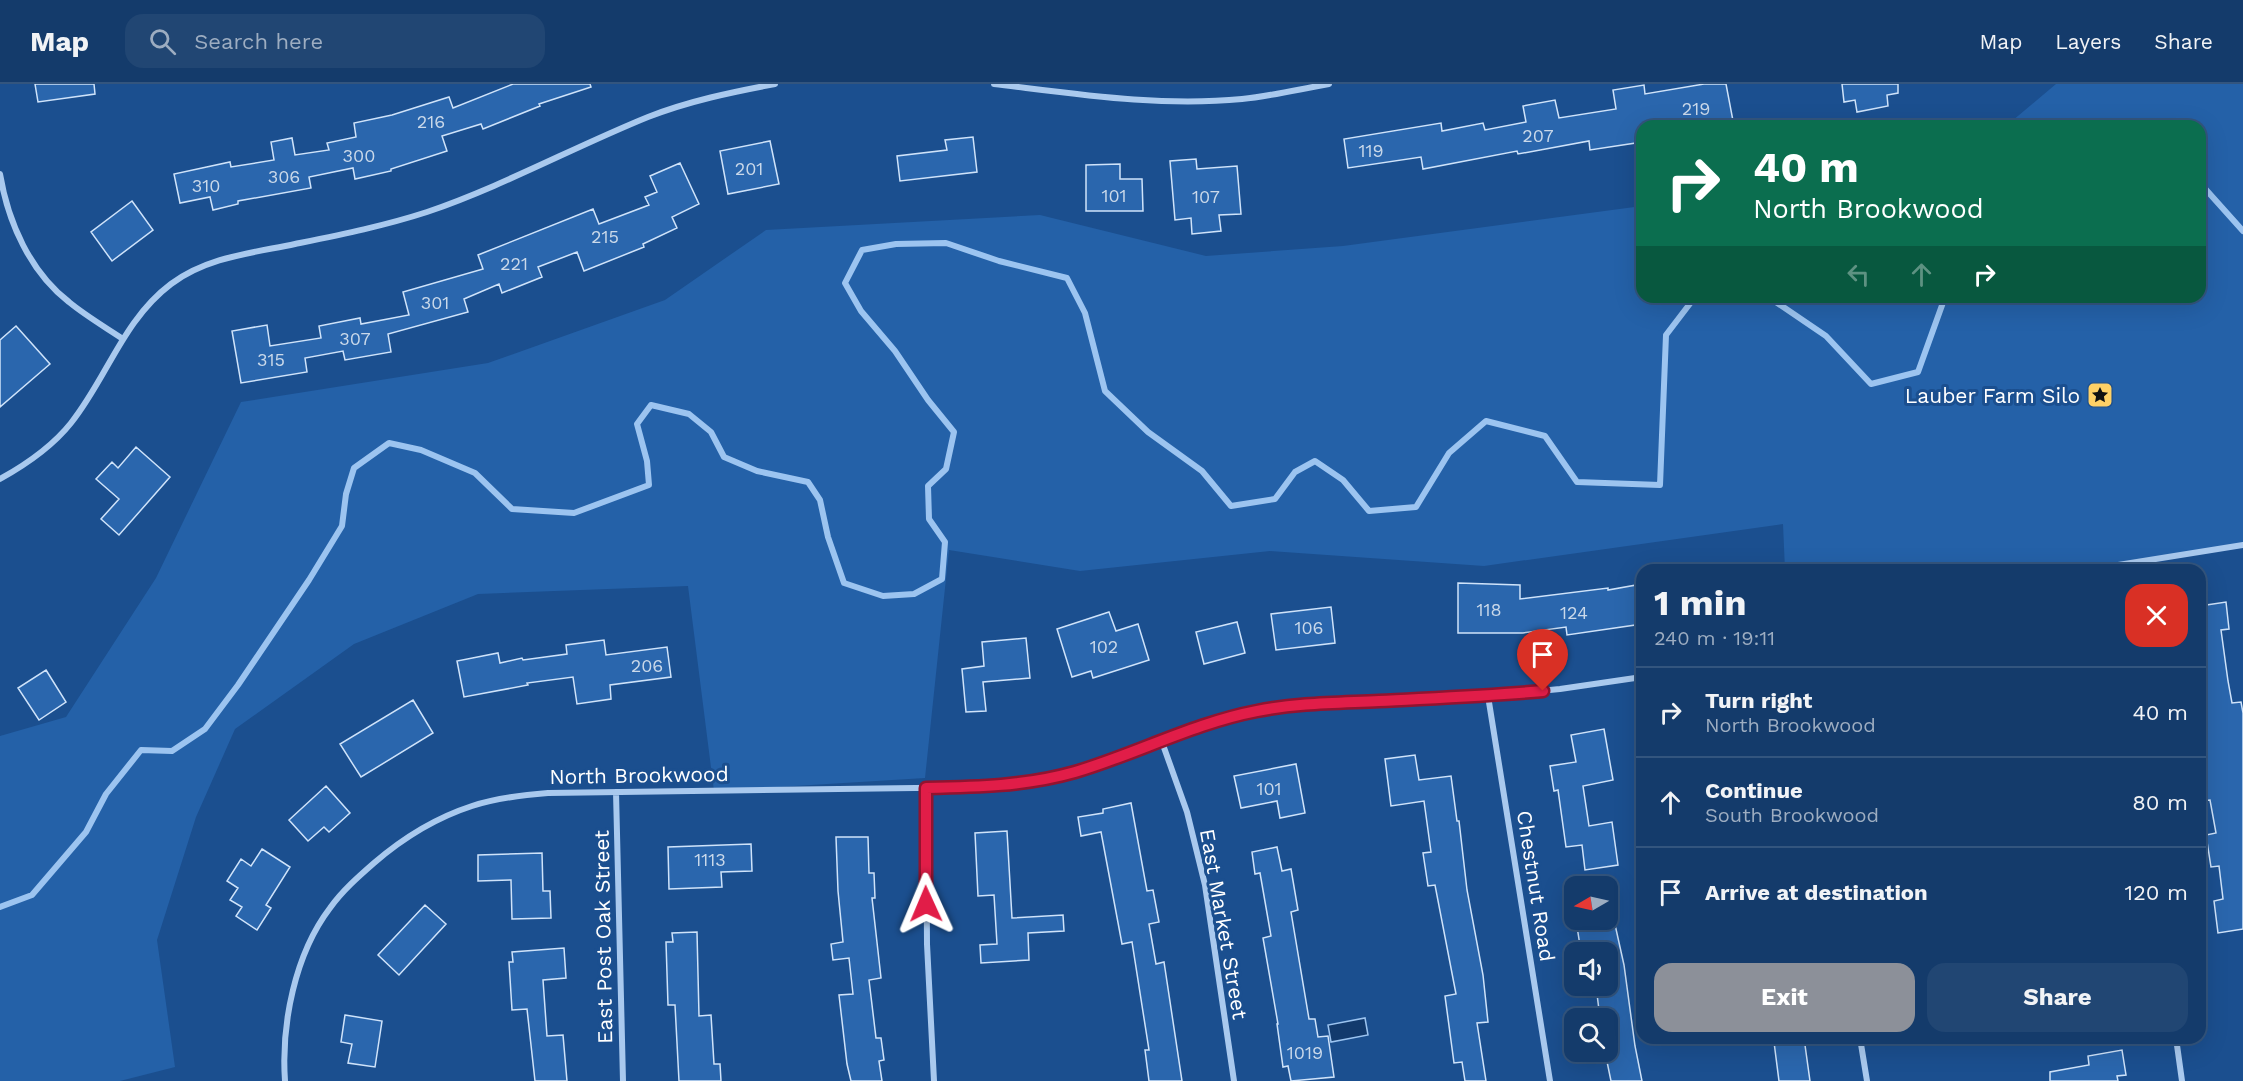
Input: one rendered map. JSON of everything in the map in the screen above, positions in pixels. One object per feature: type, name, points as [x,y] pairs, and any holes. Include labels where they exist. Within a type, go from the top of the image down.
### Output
[{"type":"street","points":[[731,84],[733,92]]},
{"type":"street","points":[[0,478],[24,466],[49,447],[71,422],[133,323],[157,296],[177,280],[205,265],[222,259],[350,233],[426,212],[469,196],[649,117],[691,102],[775,84]]},
{"type":"street","points":[[994,84],[1117,99],[1185,101],[1243,99],[1329,84]]},
{"type":"street","points":[[0,174],[4,198],[12,222],[25,249],[46,279],[68,302],[123,339]]},
{"type":"street","points":[[2131,564],[2243,545]]},
{"type":"street","name":"North Brookwood","points":[[285,1081],[284,1045],[288,1008],[298,971],[328,909],[351,883],[388,850],[434,822],[473,806],[516,796],[616,792],[992,787],[1037,781],[1075,772],[1233,717],[1305,704],[1488,696],[1560,689],[1636,678]]},
{"type":"street","name":"Chestnut Road","points":[[1488,696],[1550,1081]]},
{"type":"street","name":"East Market Street","points":[[1162,742],[1187,812],[1205,885],[1234,1081]]},
{"type":"street","points":[[926,788],[927,944],[934,1081]]},
{"type":"street","name":"East Post Oak Street","points":[[616,792],[623,1081]]},
{"type":"street","points":[[1861,1044],[1867,1081]]},
{"type":"street","points":[[2177,1044],[2182,1081]]},
{"type":"shaded area","points":[[2056,84],[2243,84],[2243,545],[2141,564],[1785,564],[1783,524],[1484,566],[1270,551],[1080,571],[949,550],[925,778],[714,791],[688,586],[478,594],[354,644],[235,729],[196,817],[157,940],[175,1067],[120,1081],[0,1081],[0,736],[66,717],[156,578],[241,402],[488,363],[665,300],[766,230],[1040,215],[1206,256],[1343,246],[1636,207],[1636,303],[2206,303],[2206,120],[2013,120]]},
{"type":"shaded area","points":[[1365,1018],[1368,1035],[1331,1042],[1328,1025]]},
{"type":"building","points":[[35,84],[94,84],[95,94],[38,102]]},
{"type":"building","points":[[513,84],[590,84],[591,87],[539,104],[540,106],[483,129],[481,124],[442,136],[447,151],[391,169],[391,171],[355,179],[353,168],[309,177],[311,188],[238,201],[238,204],[213,210],[210,197],[180,203],[174,174],[230,162],[231,167],[274,160],[271,142],[292,138],[295,155],[329,150],[327,143],[356,137],[354,123],[392,115],[449,97],[453,108]]},
{"type":"building","points":[[1704,84],[1726,84],[1733,120],[1636,120],[1636,143],[1590,150],[1589,141],[1518,154],[1517,151],[1423,169],[1421,157],[1348,168],[1344,139],[1441,123],[1442,131],[1483,123],[1485,130],[1526,122],[1523,106],[1555,100],[1559,118],[1616,109],[1613,90],[1644,85],[1645,94]]},
{"type":"building","points":[[1842,84],[1898,84],[1898,93],[1887,95],[1888,106],[1857,112],[1855,100],[1844,102]]},
{"type":"building","points":[[973,137],[977,172],[900,181],[897,156],[947,150],[945,140]]},
{"type":"building","points":[[770,141],[779,184],[728,194],[720,151]]},
{"type":"building","points":[[1196,159],[1197,169],[1237,166],[1241,214],[1219,215],[1221,231],[1192,234],[1191,218],[1175,220],[1170,161]]},
{"type":"building","points":[[680,163],[699,204],[672,217],[677,228],[643,244],[644,247],[584,271],[577,252],[538,267],[542,277],[502,293],[499,284],[464,299],[468,312],[388,334],[391,352],[345,360],[343,351],[305,358],[307,372],[241,383],[232,331],[267,325],[270,346],[321,338],[319,326],[360,318],[361,324],[409,315],[403,292],[483,269],[478,255],[593,209],[599,224],[649,205],[645,197],[657,192],[650,176]]},
{"type":"building","points":[[1120,164],[1120,179],[1142,179],[1143,211],[1086,211],[1086,165]]},
{"type":"building","points":[[132,201],[153,230],[112,261],[91,232]]},
{"type":"building","points":[[16,326],[50,364],[0,407],[0,340]]},
{"type":"building","points":[[136,447],[170,477],[119,535],[101,519],[119,499],[96,479],[112,462],[118,468]]},
{"type":"building","points":[[1458,583],[1520,585],[1520,599],[1636,585],[1636,625],[1567,635],[1566,627],[1523,633],[1458,633]]},
{"type":"building","points":[[2226,602],[2229,629],[2221,630],[2228,681],[2232,703],[2241,702],[2243,713],[2243,929],[2218,933],[2214,901],[2223,899],[2219,866],[2211,867],[2206,835],[2216,833],[2210,800],[2206,800],[2206,605]]},
{"type":"building","points":[[1331,607],[1335,643],[1276,650],[1271,614]]},
{"type":"building","points":[[1109,612],[1116,631],[1138,624],[1149,660],[1093,678],[1091,671],[1072,677],[1057,629]]},
{"type":"building","points":[[1237,622],[1245,653],[1204,664],[1196,632]]},
{"type":"building","points":[[1026,638],[1030,678],[983,682],[986,711],[966,712],[962,669],[984,666],[982,642]]},
{"type":"building","points":[[604,640],[606,655],[667,647],[671,677],[610,685],[611,699],[577,704],[573,677],[527,683],[528,685],[464,697],[457,661],[498,653],[500,663],[522,658],[523,660],[567,654],[566,645]]},
{"type":"building","points":[[46,670],[66,702],[39,720],[18,688]]},
{"type":"building","points":[[413,700],[433,733],[361,777],[340,744]]},
{"type":"building","points":[[1604,729],[1613,780],[1583,786],[1589,826],[1612,822],[1618,865],[1585,870],[1582,845],[1566,847],[1558,790],[1554,791],[1550,766],[1576,762],[1571,735]]},
{"type":"building","points":[[1415,755],[1419,780],[1451,776],[1467,890],[1483,975],[1488,1022],[1477,1023],[1486,1081],[1465,1081],[1462,1062],[1454,1063],[1445,996],[1456,994],[1435,885],[1428,886],[1423,853],[1431,852],[1424,801],[1391,806],[1385,759]]},
{"type":"building","points":[[1296,764],[1305,813],[1280,818],[1277,801],[1241,808],[1234,776]]},
{"type":"building","points":[[326,786],[350,813],[329,832],[324,827],[308,841],[289,820]]},
{"type":"building","points":[[1131,803],[1147,891],[1153,890],[1159,922],[1149,924],[1156,964],[1164,962],[1182,1081],[1149,1081],[1145,1050],[1149,1050],[1132,942],[1122,944],[1101,832],[1081,836],[1078,817],[1103,813],[1103,809]]},
{"type":"building","points":[[1007,831],[1012,918],[1063,915],[1064,931],[1028,933],[1029,960],[981,963],[980,945],[997,944],[994,895],[978,896],[975,833]]},
{"type":"building","points":[[836,837],[868,837],[869,873],[874,873],[875,898],[872,898],[881,978],[869,980],[876,1038],[881,1038],[884,1060],[879,1061],[882,1081],[851,1081],[847,1064],[839,995],[853,994],[849,958],[833,960],[831,944],[843,942]]},
{"type":"building","points":[[751,844],[752,871],[721,872],[722,887],[669,889],[668,847]]},
{"type":"building","points":[[1277,847],[1282,871],[1291,869],[1298,910],[1291,912],[1309,1019],[1315,1019],[1318,1037],[1328,1036],[1334,1077],[1291,1081],[1288,1066],[1283,1067],[1263,938],[1271,936],[1260,873],[1255,874],[1252,852]]},
{"type":"building","points":[[262,849],[290,867],[266,905],[271,908],[257,930],[236,916],[242,907],[230,900],[238,888],[227,881],[241,859],[251,866]]},
{"type":"building","points":[[542,853],[543,891],[550,891],[551,918],[512,919],[511,880],[478,881],[478,855]]},
{"type":"building","points":[[425,905],[446,924],[399,975],[378,955]]},
{"type":"building","points":[[1578,930],[1616,930],[1642,1081],[1611,1081],[1607,1062],[1618,1062],[1618,1008],[1599,1008],[1597,996],[1618,996],[1618,942],[1579,942]]},
{"type":"building","points":[[697,932],[699,1016],[711,1015],[714,1064],[720,1064],[721,1081],[679,1081],[675,1005],[668,1005],[666,942],[673,942],[672,933]]},
{"type":"building","points":[[564,948],[566,978],[543,980],[547,1036],[563,1035],[567,1081],[535,1081],[527,1009],[512,1010],[509,962],[513,962],[512,952]]},
{"type":"building","points":[[345,1015],[382,1021],[375,1067],[348,1063],[352,1044],[341,1042]]},
{"type":"building","points":[[1774,1044],[1805,1044],[1810,1081],[1779,1081]]},
{"type":"building","points":[[2122,1050],[2126,1075],[2117,1076],[2118,1081],[2050,1081],[2050,1072],[2089,1065],[2088,1056]]},
{"type":"waterway","points":[[2206,190],[2243,231]]},
{"type":"waterway","points":[[0,907],[32,895],[86,832],[106,794],[141,750],[172,751],[205,729],[238,685],[309,580],[342,526],[346,494],[354,468],[389,443],[421,450],[475,473],[512,509],[574,513],[649,485],[647,461],[637,424],[651,405],[689,414],[711,432],[724,457],[757,471],[808,482],[820,500],[828,537],[844,583],[883,596],[914,594],[942,579],[945,542],[929,519],[928,486],[946,469],[954,432],[928,400],[895,351],[861,311],[845,283],[862,250],[896,244],[946,243],[999,261],[1067,278],[1085,313],[1105,391],[1148,432],[1202,471],[1231,506],[1275,499],[1295,472],[1315,461],[1343,480],[1369,511],[1416,507],[1449,453],[1486,421],[1545,436],[1577,482],[1660,485],[1666,335],[1690,303]]},
{"type":"waterway","points":[[1777,303],[1826,336],[1871,384],[1918,372],[1943,303]]},
{"type":"place","name":"Lauber Farm Silo","points":[[2100,395]]},
{"type":"route","points":[[926,904],[926,788],[992,787],[1037,781],[1075,772],[1227,718],[1257,711],[1305,704],[1488,696],[1543,691]]}]
